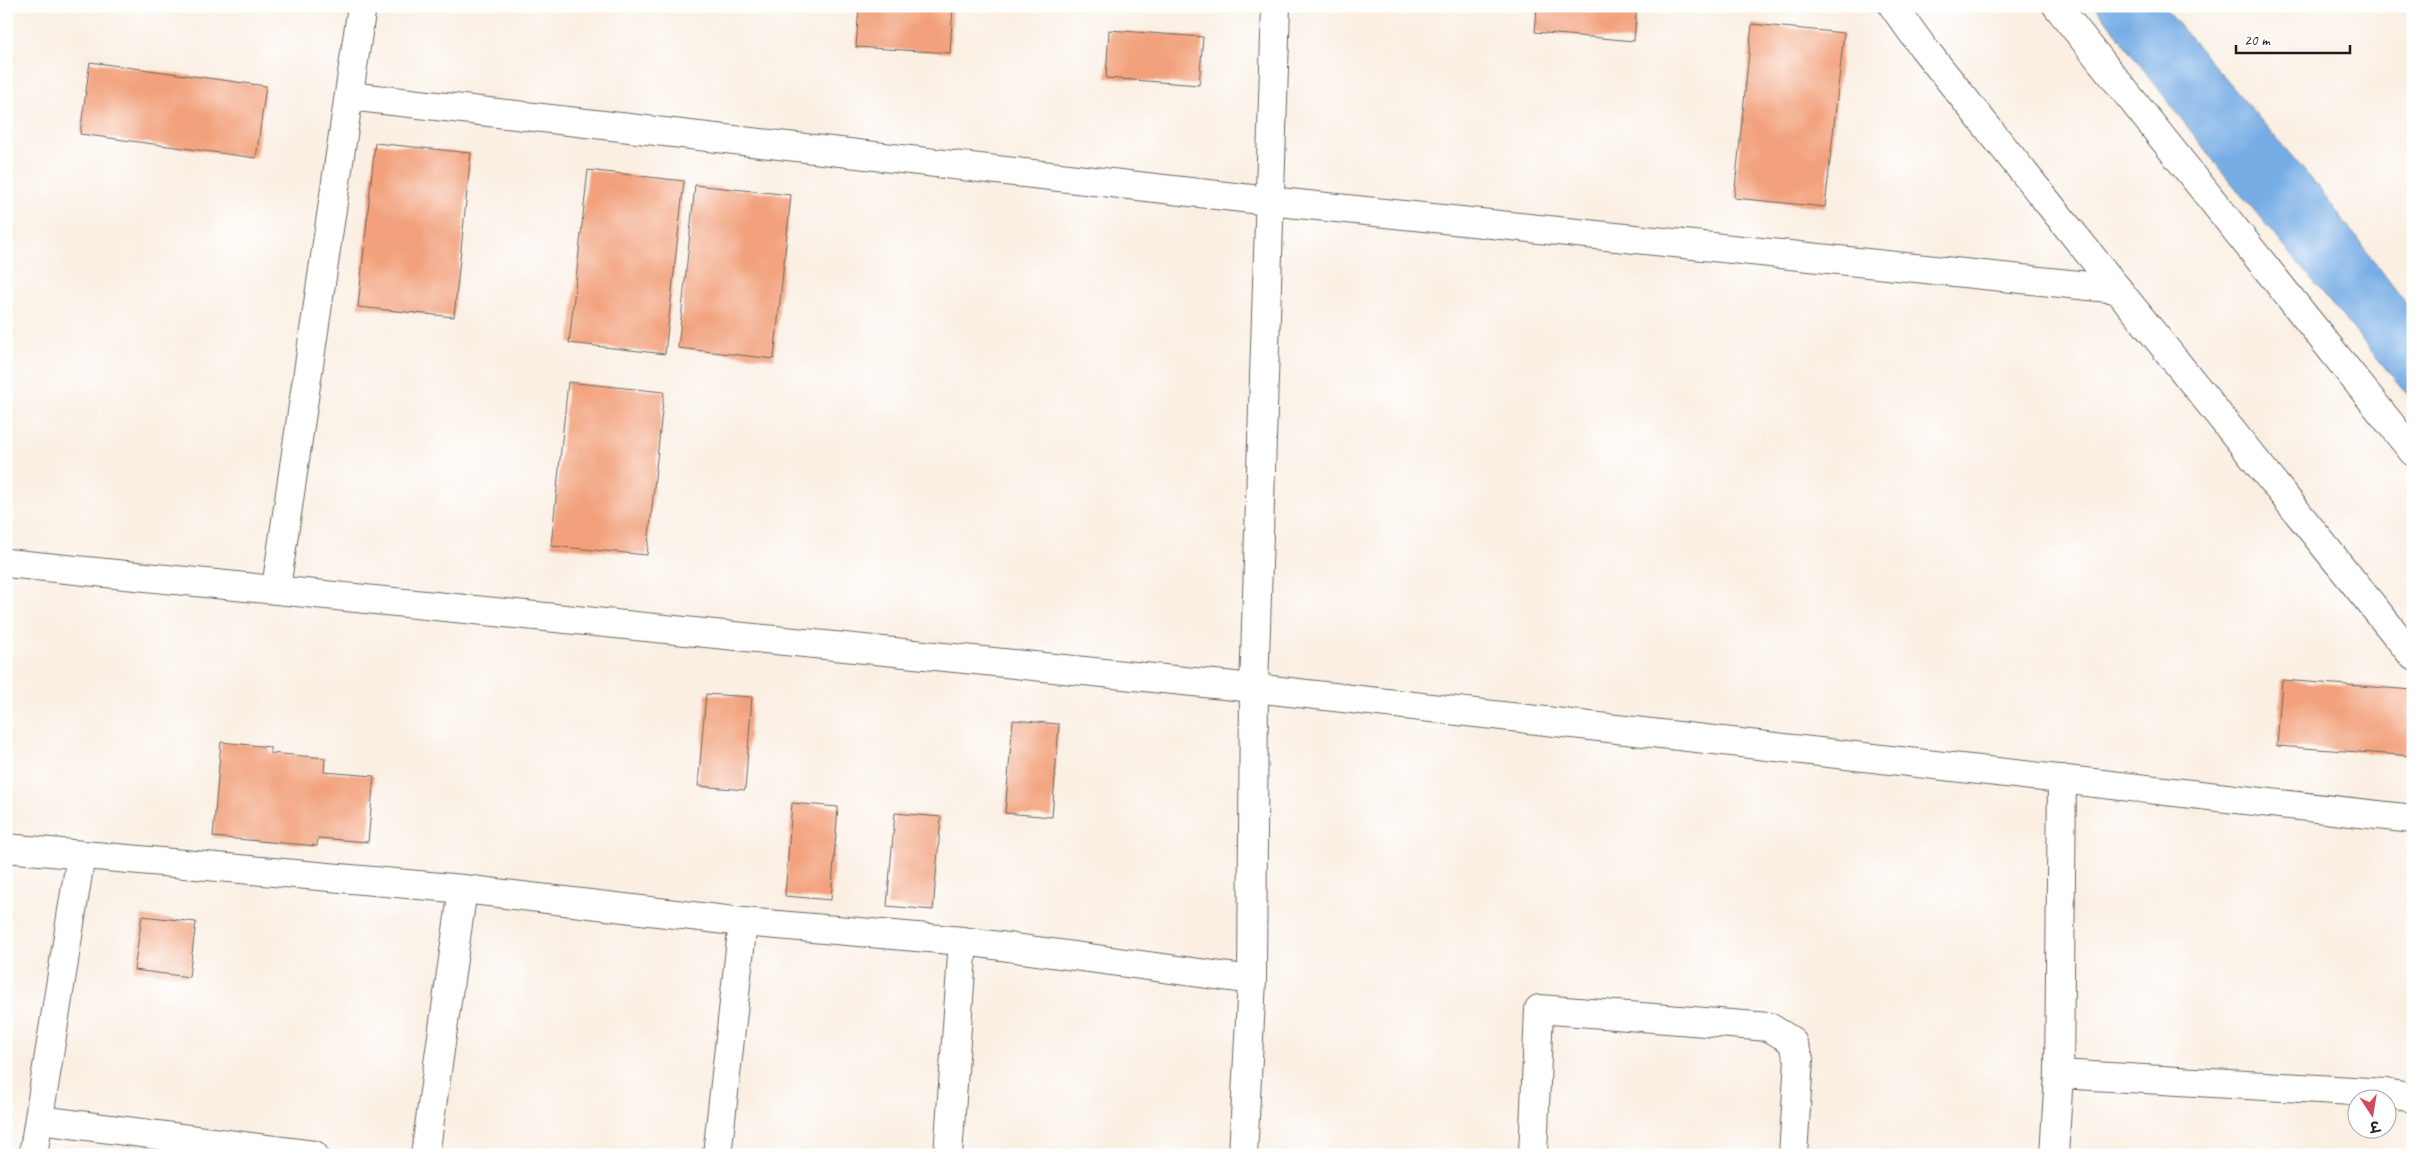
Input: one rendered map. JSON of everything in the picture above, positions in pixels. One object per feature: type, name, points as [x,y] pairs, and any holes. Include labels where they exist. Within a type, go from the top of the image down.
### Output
[{"type":"street","points":[[276,588],[362,6]]},
{"type":"street","points":[[1243,1155],[1252,980],[1254,688],[1276,6]]},
{"type":"street","points":[[1893,6],[1922,46],[2413,656]]},
{"type":"street","points":[[2057,6],[2413,452]]},
{"type":"street","points":[[348,96],[1270,202],[2118,289]]},
{"type":"street","points":[[6,563],[276,588],[1254,688],[2413,819]]},
{"type":"street","points":[[2054,1155],[2059,1074],[2062,779]]},
{"type":"street","points":[[6,848],[463,889],[743,922],[963,941],[1252,980]]},
{"type":"street","points":[[34,1155],[81,855]]},
{"type":"street","points":[[425,1155],[463,889]]},
{"type":"street","points":[[717,1155],[743,922]]},
{"type":"street","points":[[948,1155],[963,941]]},
{"type":"street","points":[[1533,1155],[1540,1009],[1768,1027],[1792,1040],[1798,1059],[1793,1155]]},
{"type":"street","points":[[2059,1074],[2386,1093],[2413,1098]]},
{"type":"street","points":[[40,1120],[314,1155]]},
{"type":"water","points":[[2095,6],[2163,6],[2319,188],[2413,313],[2413,401],[2220,169]]},
{"type":"building","points":[[859,6],[953,6],[950,53],[856,47]]},
{"type":"building","points":[[1537,6],[1637,6],[1634,41],[1535,32]]},
{"type":"building","points":[[1752,24],[1844,33],[1825,207],[1734,198]]},
{"type":"building","points":[[1109,30],[1203,37],[1199,85],[1106,78]]},
{"type":"building","points":[[90,62],[266,86],[256,158],[80,134]]},
{"type":"building","points":[[375,143],[471,153],[454,317],[358,307]]},
{"type":"building","points":[[588,170],[684,181],[665,354],[569,343]]},
{"type":"building","points":[[695,185],[791,195],[774,359],[678,348]]},
{"type":"building","points":[[6,285],[10,286],[7,305],[6,305]]},
{"type":"building","points":[[568,382],[664,392],[647,555],[551,546]]},
{"type":"building","points":[[2282,680],[2413,690],[2413,756],[2277,746]]},
{"type":"building","points":[[706,694],[752,697],[745,790],[698,786]]},
{"type":"building","points":[[1013,720],[1059,724],[1052,817],[1005,813]]},
{"type":"building","points":[[221,742],[270,747],[270,753],[325,758],[324,772],[374,776],[368,842],[318,838],[317,846],[213,837]]},
{"type":"building","points":[[792,803],[838,807],[831,900],[785,896]]},
{"type":"building","points":[[895,813],[941,817],[933,910],[887,906]]},
{"type":"building","points":[[142,916],[196,922],[189,977],[134,970]]}]
